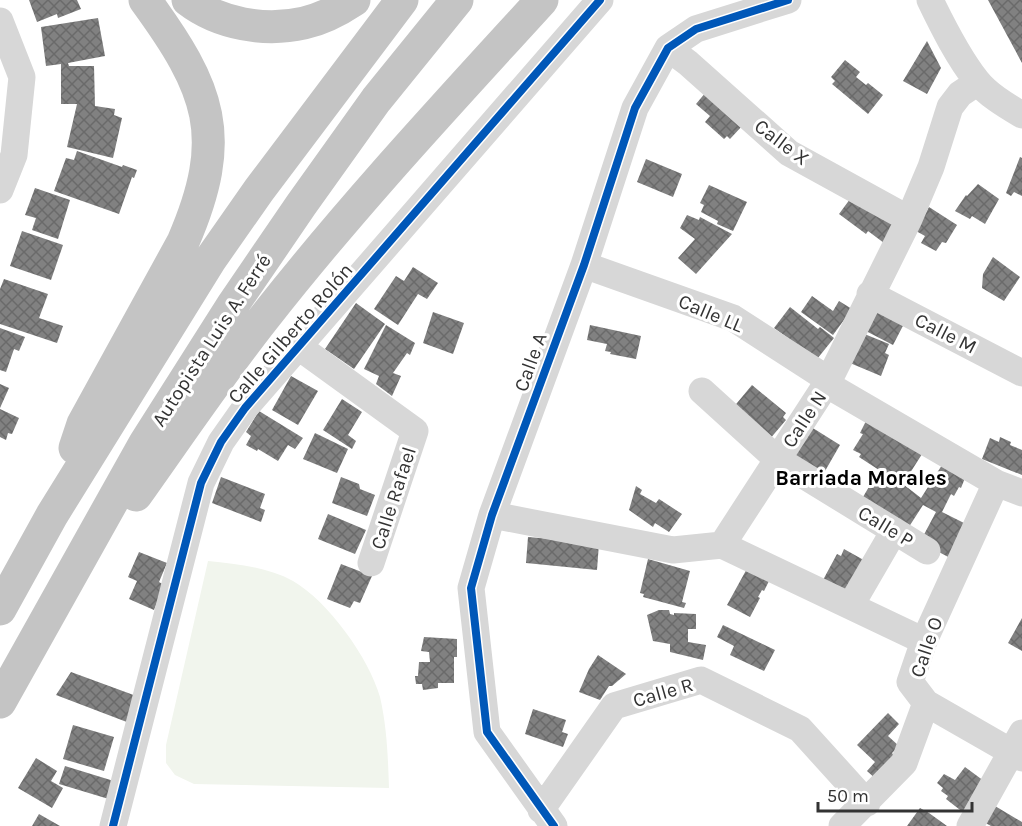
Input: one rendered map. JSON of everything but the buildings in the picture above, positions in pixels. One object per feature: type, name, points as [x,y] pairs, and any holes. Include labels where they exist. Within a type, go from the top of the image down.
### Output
[{"type":"highway","points":[[52,515],[83,424],[183,242],[195,214],[206,178],[207,115],[198,85],[180,52],[145,0]]},
{"type":"highway","points":[[188,0],[224,19],[275,27],[305,23],[334,13],[354,0]]},
{"type":"highway","name":"Autopista Luis A. Ferré","points":[[0,609],[52,515],[210,260],[402,0]]},
{"type":"highway","name":"Autopista Luis A. Ferré","points":[[0,702],[144,443],[232,306],[376,100],[457,0]]},
{"type":"highway","points":[[52,611],[262,320],[381,176],[542,0]]},
{"type":"street","name":"Calle Gilberto Rolón","points":[[113,826],[201,483],[222,442],[245,408],[600,0]]},
{"type":"street","name":"Calle A","points":[[547,818],[487,732],[471,588],[492,516],[584,265],[635,108],[668,48],[696,29],[788,0]]},
{"type":"street","points":[[930,0],[941,23],[978,82],[1005,105],[1022,115]]},
{"type":"street","points":[[0,21],[22,77],[14,155],[0,190]]},
{"type":"street","name":"Calle X","points":[[668,48],[789,153],[909,219]]},
{"type":"street","name":"Calle N","points":[[722,545],[828,382],[909,219],[932,166],[950,106],[960,94],[978,82]]},
{"type":"street","name":"Calle LL","points":[[584,265],[733,318],[828,382],[996,483],[1022,494]]},
{"type":"street","name":"Calle M","points":[[870,294],[1022,373]]},
{"type":"street","name":"Calle Rafael","points":[[299,347],[415,431],[371,563]]},
{"type":"street","name":"Calle P","points":[[702,391],[777,459],[927,551]]},
{"type":"street","name":"Calle O","points":[[842,826],[904,763],[926,703],[910,682],[924,641],[996,483]]},
{"type":"street","points":[[492,516],[673,550],[722,545],[924,641]]},
{"type":"street","points":[[852,605],[894,531]]},
{"type":"street","name":"Calle R","points":[[547,818],[614,706],[701,680],[800,729],[867,803]]},
{"type":"street","points":[[926,703],[1018,748],[970,826]]},
{"type":"shaded area","points":[[208,561],[262,569],[293,581],[320,602],[346,632],[367,665],[380,697],[386,731],[389,788],[194,784],[175,775],[166,763],[166,745]]},
{"type":"cycle path","points":[[113,826],[201,483],[221,442],[245,408],[600,0]]},
{"type":"cycle path","points":[[554,826],[487,732],[471,588],[492,515],[584,265],[635,108],[668,48],[696,29],[788,0]]},
{"type":"district","name":"Barriada Morales","points":[[861,478]]}]
